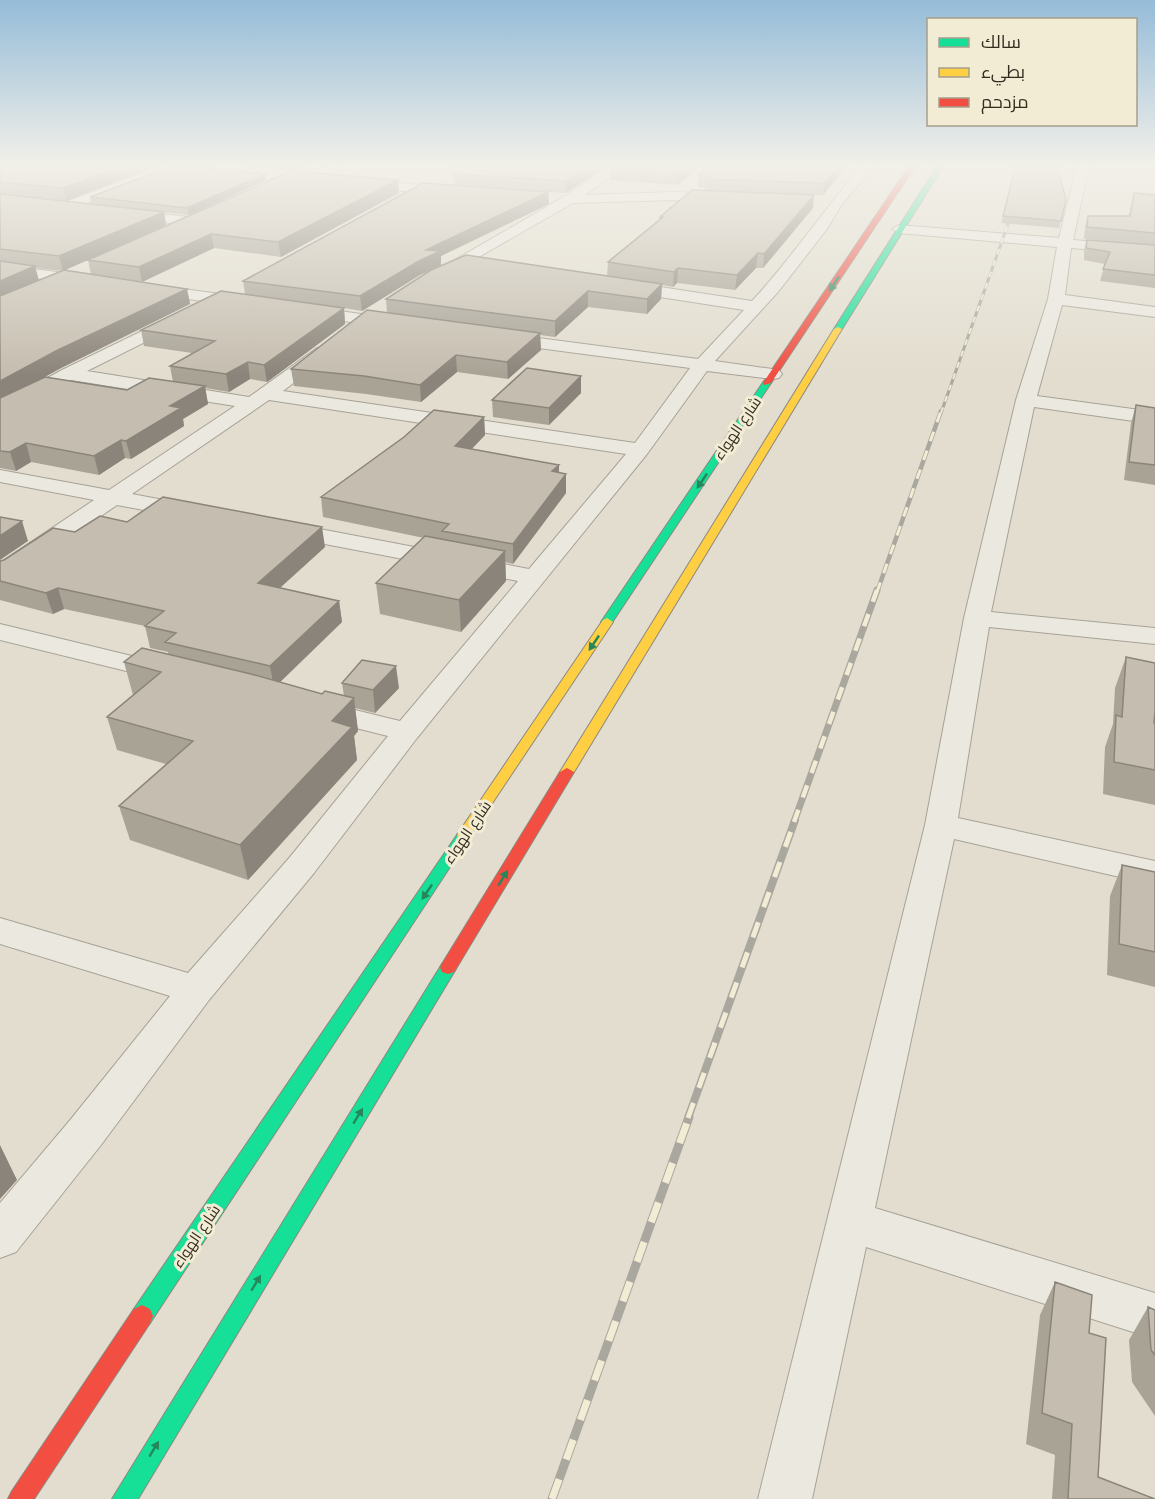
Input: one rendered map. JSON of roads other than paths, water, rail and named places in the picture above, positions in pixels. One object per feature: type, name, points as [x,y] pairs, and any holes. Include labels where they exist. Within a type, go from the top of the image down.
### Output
[{"type":"highway","name":"شارع الهواء","points":[[20,1499],[866,235]]},
{"type":"highway","points":[[124,1499],[895,235]]},
{"type":"street","points":[[417,286],[510,235]]},
{"type":"street","points":[[0,1237],[86,1132],[196,990],[302,865],[407,732],[640,450],[703,364],[757,307],[815,235]]},
{"type":"street","points":[[970,235],[1155,250]]},
{"type":"street","points":[[785,1499],[941,825],[977,618],[1026,400],[1056,299],[1067,235]]},
{"type":"street","points":[[464,262],[485,265]]},
{"type":"street","points":[[43,288],[86,268]]},
{"type":"street","points":[[0,269],[109,284]]},
{"type":"street","points":[[607,284],[757,307]]},
{"type":"street","points":[[131,287],[264,305]]},
{"type":"street","points":[[0,412],[68,374],[240,287]]},
{"type":"street","points":[[1056,299],[1155,312]]},
{"type":"street","points":[[0,574],[259,398],[363,320],[390,303]]},
{"type":"street","points":[[286,308],[410,326]]},
{"type":"street","points":[[480,335],[773,374]]},
{"type":"street","points":[[68,374],[640,450]]},
{"type":"street","points":[[1026,400],[1155,418]]},
{"type":"street","points":[[0,476],[219,517]]},
{"type":"street","points":[[266,526],[535,577]]},
{"type":"street","points":[[977,618],[1155,636]]},
{"type":"street","points":[[0,632],[187,677]]},
{"type":"street","points":[[291,703],[407,732]]},
{"type":"street","points":[[941,825],[1155,873]]},
{"type":"street","points":[[0,931],[196,990]]},
{"type":"street","points":[[850,1221],[1155,1316]]},
{"type":"railway","points":[[941,413],[1004,235]]},
{"type":"railway","points":[[877,592],[941,411]]},
{"type":"railway","points":[[794,822],[877,590]]},
{"type":"railway","points":[[688,1118],[795,820]]},
{"type":"railway","points":[[552,1499],[689,1117]]}]
